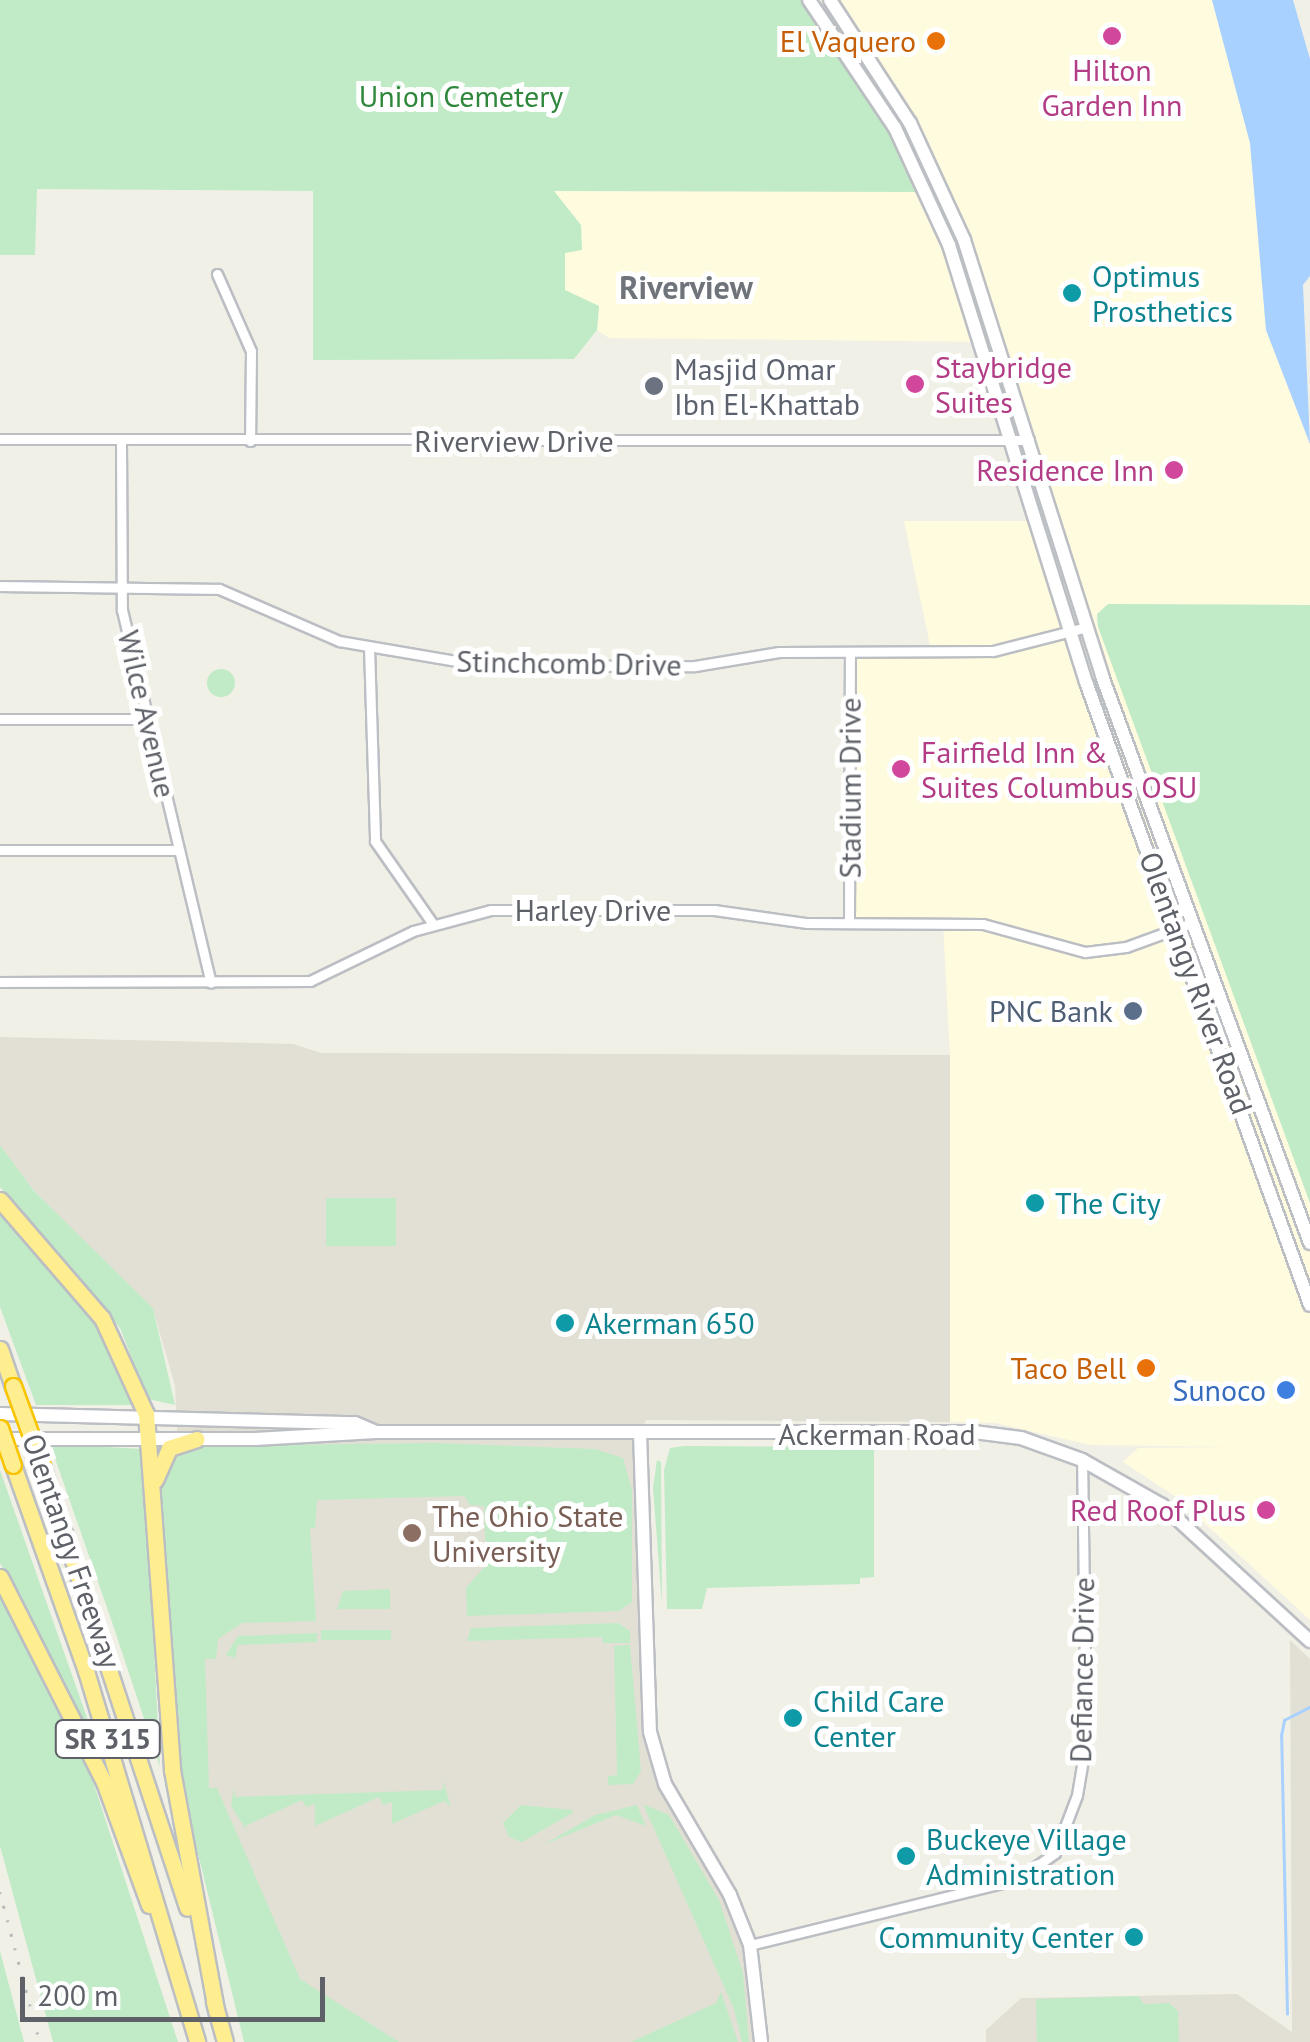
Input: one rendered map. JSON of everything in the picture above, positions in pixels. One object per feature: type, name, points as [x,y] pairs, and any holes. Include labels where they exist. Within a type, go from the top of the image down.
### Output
[{"type":"highway","points":[[0,1200],[102,1318],[146,1414],[172,1770],[216,2010]]},
{"type":"highway","name":"Olentangy Freeway","points":[[0,1349],[118,1680],[225,2042]]},
{"type":"highway","name":"Olentangy Freeway","points":[[0,1428],[86,1671],[197,2042]]},
{"type":"highway","points":[[154,1499],[161,1458],[197,1439]]},
{"type":"highway","points":[[0,1577],[104,1782],[190,2016]]},
{"type":"main road","name":"Olentangy River Road","points":[[809,0],[877,96],[916,168],[962,280],[1071,632],[1310,1304]]},
{"type":"main road","name":"Olentangy River Road","points":[[830,0],[891,88],[945,192],[1087,627],[1310,1243]]},
{"type":"main road","name":"Ackerman Road","points":[[0,1414],[146,1414],[355,1423],[376,1432]]},
{"type":"main road","name":"Ackerman Road","points":[[0,1439],[197,1439],[376,1432],[974,1432],[1032,1442],[1082,1460],[1162,1505],[1310,1641]]},
{"type":"main road","points":[[640,1432],[650,1732],[666,1784],[730,1895],[750,1944],[761,2042]]},
{"type":"street","points":[[216,274],[251,351],[250,441]]},
{"type":"street","name":"Riverview Drive","points":[[0,439],[1029,440]]},
{"type":"street","name":"Wilce Avenue","points":[[122,441],[120,587],[147,719],[211,983]]},
{"type":"street","name":"Stinchcomb Drive","points":[[0,586],[220,589],[320,635],[369,647],[504,665],[695,666],[778,652],[993,651],[1087,627]]},
{"type":"street","points":[[369,647],[376,841],[434,924]]},
{"type":"street","name":"Stadium Drive","points":[[849,923],[850,653]]},
{"type":"street","points":[[0,718],[147,719]]},
{"type":"street","points":[[0,850],[180,850]]},
{"type":"street","name":"Harley Drive","points":[[0,982],[211,983],[324,978],[434,924],[508,910],[714,910],[849,923],[983,924],[1085,952],[1126,946],[1192,922]]},
{"type":"street","name":"Defiance Drive","points":[[750,1944],[1018,1879],[1055,1853],[1077,1795],[1086,1741],[1082,1460]]},
{"type":"shaded area","points":[[804,0],[1212,0],[1250,143],[1266,330],[1310,444],[1310,605],[1108,604],[1096,619],[1310,1203],[1310,1620],[1176,1497],[1123,1462],[1138,1448],[1234,1447],[1090,1445],[996,1423],[950,1422],[950,1055],[943,924],[849,923],[850,653],[931,650],[904,521],[1043,521],[991,342],[609,338],[597,330],[599,306],[565,291],[552,191],[921,192]]},
{"type":"shaded area","name":"The Ohio State University","points":[[0,1037],[293,1044],[321,1053],[950,1055],[950,1422],[646,1420],[640,1433],[657,1758],[750,1944],[761,2042],[271,2042],[190,1725],[175,1386],[153,1309],[34,1191],[0,1145]]},
{"type":"shaded area","points":[[1290,1640],[1310,1659],[1310,2042],[986,2042],[986,2030],[1021,1998],[1237,1994],[1292,2032]]},
{"type":"green space","name":"Union Cemetery","points":[[0,0],[804,0],[880,113],[921,192],[554,191],[581,225],[582,250],[565,253],[565,290],[599,306],[597,330],[574,359],[313,360],[313,191],[37,189],[35,255],[0,255]]},
{"type":"green space","points":[[1108,604],[1310,605],[1310,1203],[1098,627],[1097,614]]},
{"type":"green space","points":[[221,669],[231,673],[235,683],[231,693],[221,697],[211,693],[207,683],[211,673]]},
{"type":"green space","points":[[0,1145],[34,1191],[153,1308],[175,1405],[148,1399],[120,1328],[0,1187]]},
{"type":"green space","points":[[326,1198],[396,1198],[396,1246],[326,1246]]},
{"type":"green space","points":[[0,1209],[104,1335],[132,1405],[36,1405],[0,1307]]},
{"type":"green space","points":[[434,1443],[595,1449],[623,1458],[632,1490],[632,1602],[619,1611],[467,1616],[466,1588],[486,1565],[484,1506],[470,1505],[464,1496],[317,1500],[315,1528],[310,1529],[316,1621],[242,1623],[218,1639],[216,1659],[205,1659],[209,1788],[217,1788],[300,1979],[399,2042],[244,2042],[183,1792],[160,1475],[170,1453],[198,1446]]},
{"type":"green space","points":[[50,1444],[144,1449],[160,1767],[112,1622]]},
{"type":"green space","points":[[874,1447],[874,1577],[860,1578],[860,1584],[707,1588],[702,1609],[667,1609],[664,1470],[670,1448]]},
{"type":"green space","points":[[657,1460],[661,1462],[662,1605],[653,1488]]},
{"type":"green space","points":[[0,1470],[97,1746],[94,1748],[0,1563]]},
{"type":"green space","points":[[390,1589],[390,1609],[337,1609],[343,1591]]},
{"type":"green space","points":[[0,1593],[87,1763],[178,2042],[53,2042],[0,1846]]},
{"type":"green space","points":[[618,1623],[630,1631],[630,1643],[603,1643],[602,1637],[467,1641],[471,1628]]},
{"type":"green space","points":[[321,1630],[391,1630],[391,1640],[321,1640]]},
{"type":"green space","points":[[317,1633],[317,1642],[238,1645],[235,1658],[226,1655],[238,1636]]},
{"type":"green space","points":[[630,1645],[641,1771],[633,1784],[608,1785],[608,1776],[617,1775],[614,1646]]},
{"type":"green space","points":[[443,1781],[451,1807],[444,1801],[392,1824],[392,1802],[383,1805],[379,1797],[315,1826],[315,1804],[306,1807],[302,1800],[245,1826],[249,1834],[231,1806],[234,1787],[235,1797],[443,1790]]},
{"type":"green space","points":[[643,1804],[669,1815],[719,1900],[743,1973],[749,2042],[742,2042],[734,2009]]},
{"type":"green space","points":[[521,1805],[574,1812],[522,1842],[509,1837],[503,1823]]},
{"type":"green space","points":[[637,1805],[646,1826],[616,1815],[543,1845],[595,1815]]},
{"type":"green space","points":[[0,1951],[24,2042],[0,2042]]},
{"type":"green space","points":[[721,1992],[738,2042],[631,2042],[716,2003]]},
{"type":"green space","points":[[1138,1996],[1144,2004],[1169,2003],[1178,2011],[1179,2042],[1037,2042],[1036,1999]]},
{"type":"water","points":[[1212,0],[1293,0],[1310,59],[1310,276],[1303,285],[1310,444],[1266,330],[1250,143]]},
{"type":"waterway","points":[[1287,2014],[1281,1736],[1284,1720],[1310,1707]]},
{"type":"railway","points":[[0,1892],[40,2042]]},
{"type":"place","name":"Hilton Garden Inn","points":[[1112,36]]},
{"type":"place","name":"El Vaquero","points":[[936,41]]},
{"type":"place","name":"Optimus Prosthetics","points":[[1072,293]]},
{"type":"place","name":"Staybridge Suites","points":[[915,384]]},
{"type":"place","name":"Masjid Omar Ibn El-Khattab","points":[[654,386]]},
{"type":"place","name":"Residence Inn","points":[[1174,470]]},
{"type":"place","name":"Fairfield Inn & Suites Columbus OSU","points":[[901,769]]},
{"type":"place","name":"PNC Bank","points":[[1133,1011]]},
{"type":"place","name":"The City","points":[[1035,1203]]},
{"type":"place","name":"Akerman 650","points":[[565,1323]]},
{"type":"place","name":"Taco Bell","points":[[1146,1368]]},
{"type":"place","name":"Sunoco","points":[[1286,1390]]},
{"type":"place","name":"Red Roof Plus","points":[[1266,1510]]},
{"type":"place","name":"The Ohio State University","points":[[412,1533]]},
{"type":"place","name":"Child Care Center","points":[[793,1718]]},
{"type":"place","name":"Buckeye Village Administration","points":[[906,1856]]},
{"type":"place","name":"Community Center","points":[[1134,1937]]},
{"type":"district","name":"Riverview","points":[[686,287]]}]
